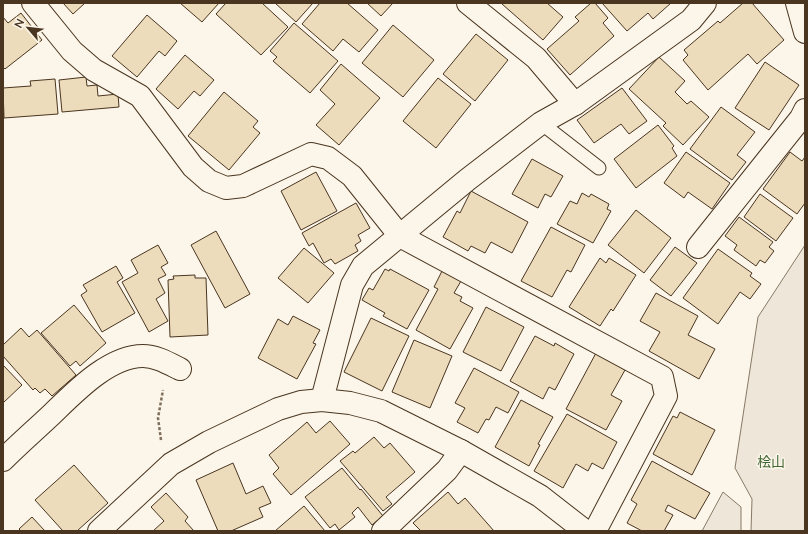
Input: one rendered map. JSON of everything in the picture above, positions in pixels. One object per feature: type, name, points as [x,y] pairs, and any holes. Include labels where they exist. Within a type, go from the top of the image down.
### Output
[{"type":"street","points":[[33,3],[72,52],[94,70],[140,96],[193,167],[210,181],[226,188],[243,186],[311,154],[328,158],[352,176],[400,236],[662,376],[666,396],[594,531]]},
{"type":"street","points":[[468,3],[536,58],[575,104]]},
{"type":"street","points":[[322,400],[352,285],[363,266],[467,180],[541,123],[575,104],[691,20],[705,3]]},
{"type":"street","points":[[797,3],[805,32]]},
{"type":"street","points":[[698,248],[801,118],[805,110]]},
{"type":"street","points":[[3,460],[87,381],[119,361],[132,357],[144,356],[157,358],[180,369]]},
{"type":"street","points":[[99,531],[171,464],[209,442],[278,409],[301,402],[322,400],[350,403],[381,411],[461,451],[540,496],[585,531]]},
{"type":"street","points":[[383,531],[447,470],[461,451]]},
{"type":"lane","points":[[541,123],[599,168]]},
{"type":"path","points":[[158,418],[164,387]]},
{"type":"green space","name":"桧山","points":[[805,245],[805,531],[751,531],[752,499],[735,468],[758,317]]},
{"type":"green space","points":[[723,492],[741,507],[741,531],[702,531]]},
{"type":"building","points":[[63,3],[85,3],[73,14]]},
{"type":"building","points":[[180,3],[219,3],[202,22]]},
{"type":"building","points":[[226,3],[262,3],[288,27],[261,55],[216,14]]},
{"type":"building","points":[[275,3],[313,3],[296,22]]},
{"type":"building","points":[[320,3],[347,3],[378,30],[359,52],[343,39],[333,51],[302,24]]},
{"type":"building","points":[[367,3],[393,3],[381,16]]},
{"type":"building","points":[[502,3],[547,3],[563,17],[543,40]]},
{"type":"building","points":[[591,3],[595,3],[608,18],[603,23],[614,36],[570,75],[547,49],[579,21],[575,17]]},
{"type":"building","points":[[602,3],[671,3],[653,19],[648,13],[627,31]]},
{"type":"building","points":[[743,3],[752,3],[784,40],[757,64],[748,54],[708,90],[683,60],[688,55],[684,50],[718,21],[720,23]]},
{"type":"building","points":[[21,13],[42,40],[5,69],[3,67],[3,17],[8,23]]},
{"type":"building","points":[[147,15],[177,41],[165,56],[159,51],[137,77],[112,56]]},
{"type":"building","points":[[294,23],[338,61],[310,93],[273,61],[277,57],[270,51]]},
{"type":"building","points":[[393,25],[434,60],[403,97],[362,63]]},
{"type":"building","points":[[476,34],[508,60],[475,101],[443,74]]},
{"type":"building","points":[[185,55],[214,80],[200,96],[194,91],[178,109],[156,89]]},
{"type":"building","points":[[659,57],[685,81],[675,92],[687,104],[691,101],[709,117],[683,145],[663,126],[666,123],[629,89]]},
{"type":"building","points":[[765,62],[799,85],[769,130],[735,108]]},
{"type":"building","points":[[341,64],[380,98],[339,145],[316,125],[335,104],[320,90]]},
{"type":"building","points":[[86,77],[87,86],[97,85],[98,96],[118,94],[119,107],[62,112],[59,80]]},
{"type":"building","points":[[438,78],[471,104],[436,148],[403,121]]},
{"type":"building","points":[[55,79],[58,114],[4,118],[3,88],[31,86],[30,81]]},
{"type":"building","points":[[622,88],[647,121],[629,134],[621,124],[594,143],[577,120]]},
{"type":"building","points":[[224,92],[258,121],[253,127],[260,133],[229,170],[188,136]]},
{"type":"building","points":[[721,107],[755,132],[737,155],[746,162],[732,180],[690,149]]},
{"type":"building","points":[[658,125],[674,146],[672,148],[677,156],[636,188],[614,159]]},
{"type":"building","points":[[686,152],[730,183],[712,209],[688,192],[684,198],[664,183]]},
{"type":"building","points":[[790,152],[802,161],[805,157],[805,203],[797,214],[763,189]]},
{"type":"building","points":[[532,159],[563,176],[551,197],[545,194],[538,208],[512,194]]},
{"type":"building","points":[[316,172],[337,211],[301,230],[281,191]]},
{"type":"building","points":[[471,191],[528,222],[512,253],[491,242],[485,253],[471,246],[468,251],[443,237],[457,211],[460,213]]},
{"type":"building","points":[[582,193],[589,197],[591,194],[609,204],[607,209],[611,211],[593,243],[557,224],[570,201],[577,204]]},
{"type":"building","points":[[760,194],[793,218],[776,241],[744,217]]},
{"type":"building","points":[[356,203],[370,228],[358,235],[361,241],[355,245],[358,251],[335,264],[331,259],[324,263],[313,243],[309,246],[302,233]]},
{"type":"building","points":[[636,210],[671,238],[644,273],[608,245]]},
{"type":"building","points":[[739,217],[773,242],[769,247],[774,251],[765,263],[760,260],[756,266],[734,250],[737,245],[725,236]]},
{"type":"building","points":[[551,227],[585,245],[571,272],[567,270],[552,297],[521,281]]},
{"type":"building","points":[[216,231],[250,294],[225,308],[191,245]]},
{"type":"building","points":[[158,245],[168,263],[161,267],[166,275],[158,279],[165,293],[156,299],[168,321],[149,332],[122,282],[138,273],[131,260]]},
{"type":"building","points":[[675,247],[697,263],[671,296],[650,280]]},
{"type":"building","points":[[304,248],[334,273],[308,303],[278,278]]},
{"type":"building","points":[[718,249],[752,273],[750,276],[761,284],[750,299],[740,292],[718,324],[683,298]]},
{"type":"building","points":[[600,258],[606,263],[609,258],[636,275],[613,311],[611,309],[600,326],[569,307]]},
{"type":"building","points":[[116,266],[123,278],[117,282],[135,313],[102,332],[81,295],[87,291],[83,285]]},
{"type":"building","points":[[385,269],[389,271],[390,269],[429,290],[407,329],[383,316],[385,313],[362,300],[369,288],[373,290]]},
{"type":"building","points":[[442,271],[461,281],[454,293],[462,297],[460,301],[473,308],[450,349],[416,330],[438,289],[434,287]]},
{"type":"building","points":[[195,275],[195,278],[206,278],[208,335],[170,337],[168,280],[174,279],[173,276]]},
{"type":"building","points":[[656,293],[698,316],[688,335],[715,349],[699,379],[649,351],[660,332],[640,321]]},
{"type":"building","points":[[74,305],[106,343],[80,366],[76,361],[70,366],[41,333]]},
{"type":"building","points":[[486,307],[524,327],[501,371],[463,352]]},
{"type":"building","points":[[293,316],[320,330],[313,343],[316,344],[297,379],[258,358],[278,319],[288,325]]},
{"type":"building","points":[[371,318],[409,336],[382,391],[344,372]]},
{"type":"building","points":[[21,328],[29,337],[37,330],[76,375],[52,396],[45,389],[40,393],[35,388],[33,390],[3,356],[3,345]]},
{"type":"building","points":[[535,336],[554,346],[555,343],[574,354],[555,390],[549,387],[543,399],[510,381]]},
{"type":"building","points":[[414,340],[452,356],[430,408],[392,392]]},
{"type":"building","points":[[596,353],[625,370],[611,395],[622,401],[606,430],[566,409]]},
{"type":"building","points":[[3,365],[22,385],[3,403]]},
{"type":"building","points":[[474,368],[519,392],[508,413],[496,407],[489,420],[486,419],[478,433],[457,422],[465,408],[455,403]]},
{"type":"building","points":[[521,400],[553,417],[538,444],[540,445],[529,466],[495,447]]},
{"type":"building","points":[[680,412],[715,430],[692,475],[653,454],[673,416],[677,418]]},
{"type":"building","points":[[567,414],[617,442],[603,469],[592,463],[588,471],[576,464],[563,488],[534,471]]},
{"type":"building","points":[[330,421],[350,444],[291,495],[273,474],[279,468],[269,455],[307,422],[316,433]]},
{"type":"building","points":[[374,437],[384,448],[390,443],[415,472],[386,497],[392,504],[383,511],[340,461],[353,451],[355,453]]},
{"type":"building","points":[[652,461],[710,493],[695,519],[668,505],[665,511],[673,515],[664,531],[642,531],[627,523],[637,504],[631,500]]},
{"type":"building","points":[[233,463],[246,494],[263,486],[271,503],[259,508],[263,517],[231,531],[218,531],[196,480]]},
{"type":"building","points":[[74,465],[108,503],[77,531],[63,531],[35,500]]},
{"type":"building","points":[[342,468],[383,516],[372,525],[358,507],[352,513],[355,517],[339,530],[335,524],[330,528],[305,497]]},
{"type":"building","points":[[448,492],[458,504],[465,498],[494,531],[421,531],[413,523]]},
{"type":"building","points":[[166,493],[188,517],[185,521],[194,531],[153,531],[164,521],[151,507]]},
{"type":"building","points":[[304,506],[325,531],[275,531]]},
{"type":"building","points":[[32,517],[45,531],[21,531],[19,529]]}]
